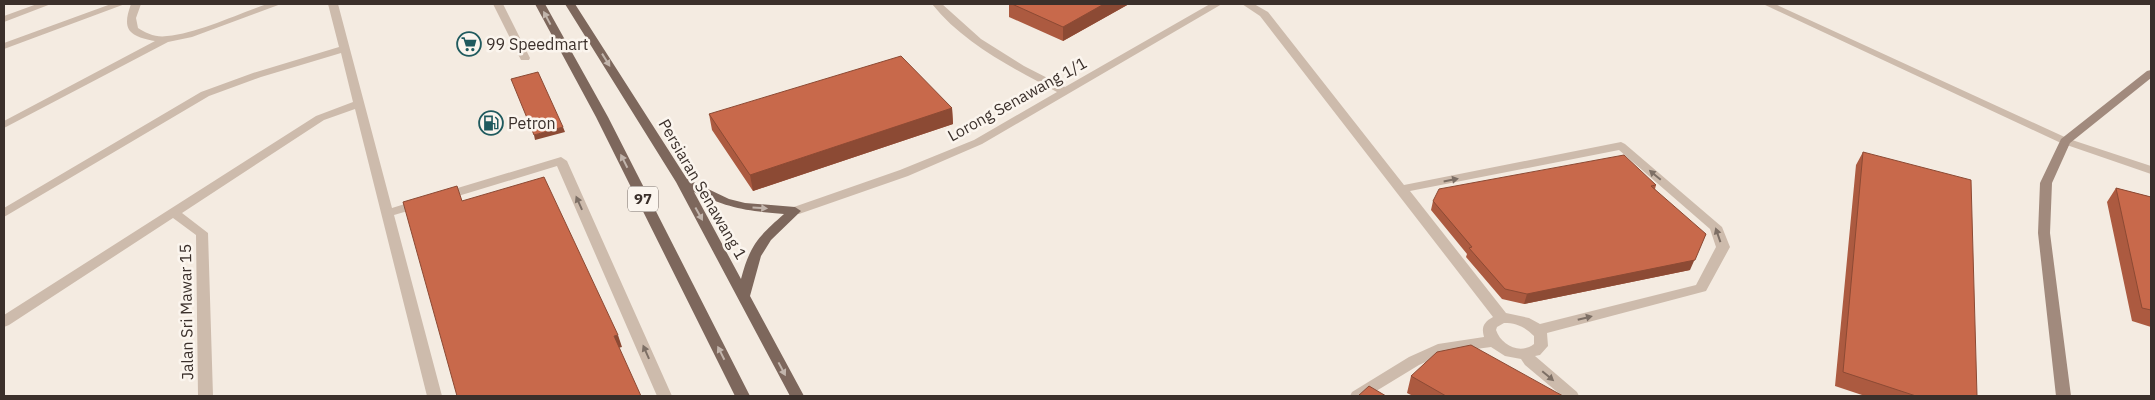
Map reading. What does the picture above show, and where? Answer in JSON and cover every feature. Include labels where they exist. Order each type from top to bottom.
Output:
[{"type":"main road","name":"97","points":[[540,4],[602,117],[743,396]]},
{"type":"main road","name":"Persiaran Senawang 1","points":[[570,4],[682,182],[797,396]]},
{"type":"main road","points":[[682,182],[705,194],[731,204],[795,211]]},
{"type":"main road","points":[[744,295],[754,256],[766,237],[795,211]]},
{"type":"street","points":[[4,19],[46,4]]},
{"type":"street","points":[[4,46],[120,4]]},
{"type":"street","points":[[136,4],[131,18],[133,29],[141,35],[165,40]]},
{"type":"street","points":[[4,124],[165,40],[188,35],[276,4]]},
{"type":"street","points":[[333,4],[435,396]]},
{"type":"street","points":[[498,4],[525,58]]},
{"type":"street","points":[[937,4],[977,41],[1020,68],[1066,92]]},
{"type":"street","name":"Lorong Senawang 1/1","points":[[795,211],[904,173],[969,146],[1217,4]]},
{"type":"street","points":[[1247,4],[1264,14],[1502,318]]},
{"type":"street","points":[[1768,4],[2065,141],[2151,170]]},
{"type":"street","points":[[4,213],[205,94],[240,79],[283,65],[345,49]]},
{"type":"street","points":[[2063,396],[2044,234],[2046,183],[2065,141],[2151,73]]},
{"type":"street","points":[[4,322],[320,118],[359,104]]},
{"type":"street","points":[[1403,190],[1621,146],[1716,227],[1723,247],[1701,288],[1537,330]]},
{"type":"street","points":[[388,213],[561,161],[665,396]]},
{"type":"street","name":"Jalan Sri Mawar 15","points":[[174,212],[202,233],[206,396]]},
{"type":"street","points":[[1502,318],[1517,319],[1537,330],[1542,341],[1541,346],[1537,350],[1525,354],[1507,351],[1494,341],[1489,330],[1491,324],[1502,318]]},
{"type":"street","points":[[1357,396],[1414,361],[1443,348],[1494,341]]},
{"type":"street","points":[[1525,354],[1530,361],[1572,396]]},
{"type":"building","points":[[1012,4],[1104,4],[1063,27]]},
{"type":"building","points":[[901,56],[952,108],[750,175],[709,114]]},
{"type":"building","points":[[538,72],[563,127],[534,135],[511,79]]},
{"type":"building","points":[[1863,152],[1971,180],[1977,396],[1916,396],[1843,372]]},
{"type":"building","points":[[1624,155],[1656,185],[1651,186],[1706,234],[1695,260],[1527,294],[1505,289],[1469,248],[1472,247],[1433,201],[1439,189]]},
{"type":"building","points":[[544,177],[618,335],[614,336],[641,396],[457,396],[403,202],[457,186],[462,201]]},
{"type":"building","points":[[2116,188],[2151,197],[2151,310],[2142,308]]},
{"type":"building","points":[[1471,345],[1563,396],[1446,396],[1411,376],[1437,352]]},
{"type":"building","points":[[1369,386],[1386,396],[1358,396]]},
{"type":"place","name":"99 Speedmart","points":[[469,44]]},
{"type":"place","name":"Petron","points":[[491,123]]}]
